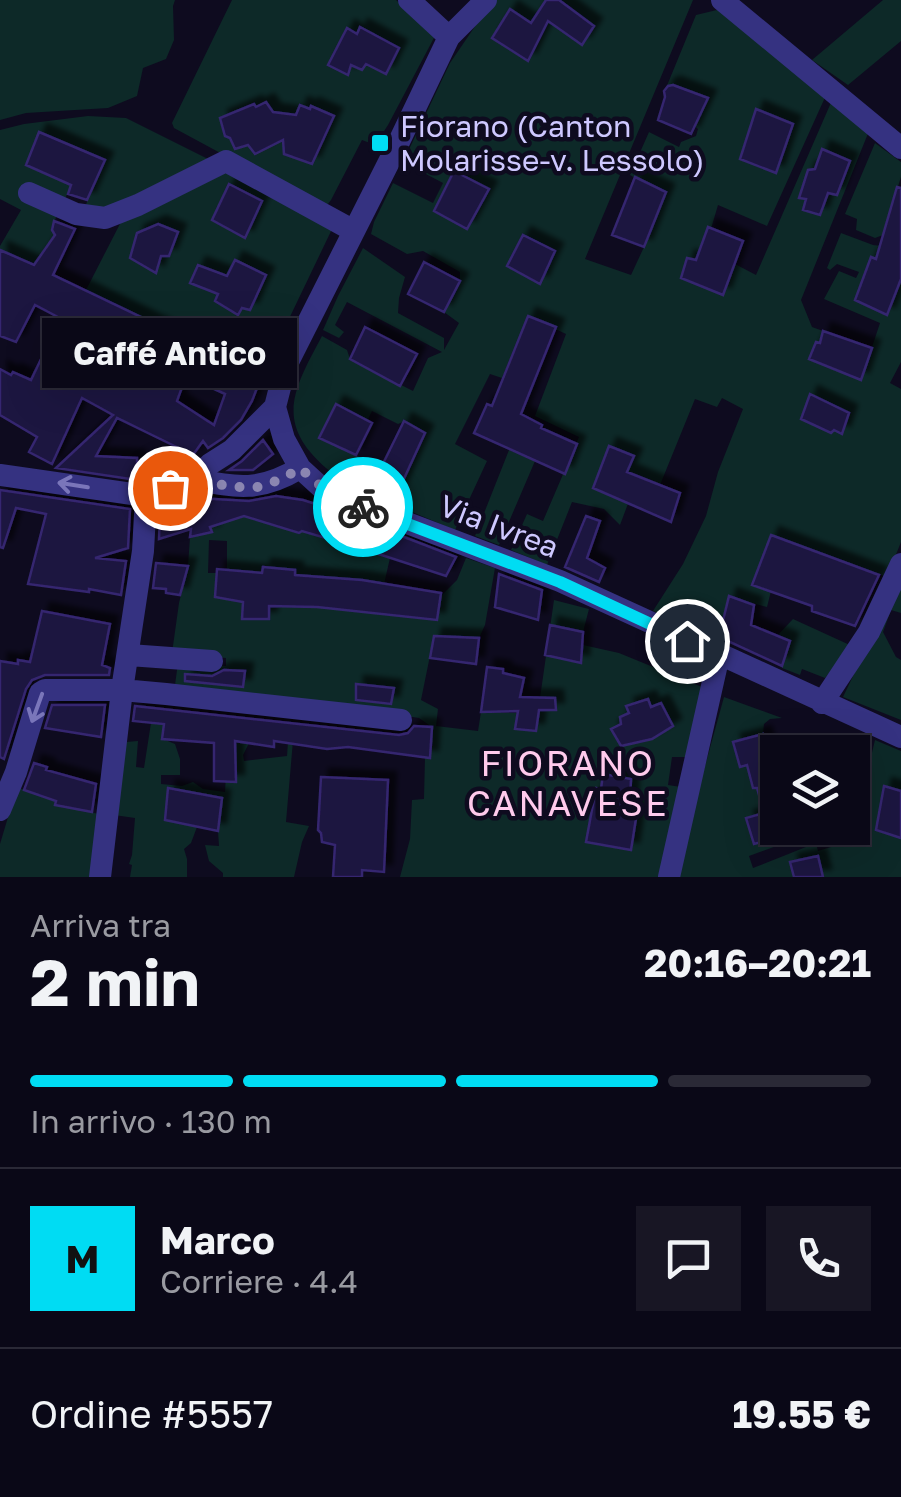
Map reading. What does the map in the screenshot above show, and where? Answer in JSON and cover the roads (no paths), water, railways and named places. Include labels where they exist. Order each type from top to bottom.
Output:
[{"type":"street","points":[[409,0],[449,36]]},
{"type":"street","points":[[194,479],[232,487],[258,487],[300,468],[284,439],[276,407],[285,368],[449,36],[486,0]]},
{"type":"street","points":[[722,0],[901,148]]},
{"type":"street","points":[[30,193],[76,214],[105,218],[226,161],[354,231]]},
{"type":"street","points":[[0,474],[146,496],[194,479],[232,450],[276,407]]},
{"type":"street","name":"Via Ivrea","points":[[300,468],[323,488],[364,507],[560,582],[901,737]]},
{"type":"street","points":[[100,877],[143,551],[146,496]]},
{"type":"street","points":[[822,703],[869,632],[901,564]]},
{"type":"street","points":[[128,654],[212,661]]},
{"type":"street","points":[[669,877],[719,656]]},
{"type":"street","points":[[0,810],[40,693],[50,688],[122,690],[401,720]]},
{"type":"place","name":"Fiorano (Canton Molarisse-v. Lessolo)","points":[[380,143]]},
{"type":"place","name":"Caffé Antico","points":[[170,488]]},
{"type":"district","name":"FIORANO CANAVESE","points":[[568,783]]}]
